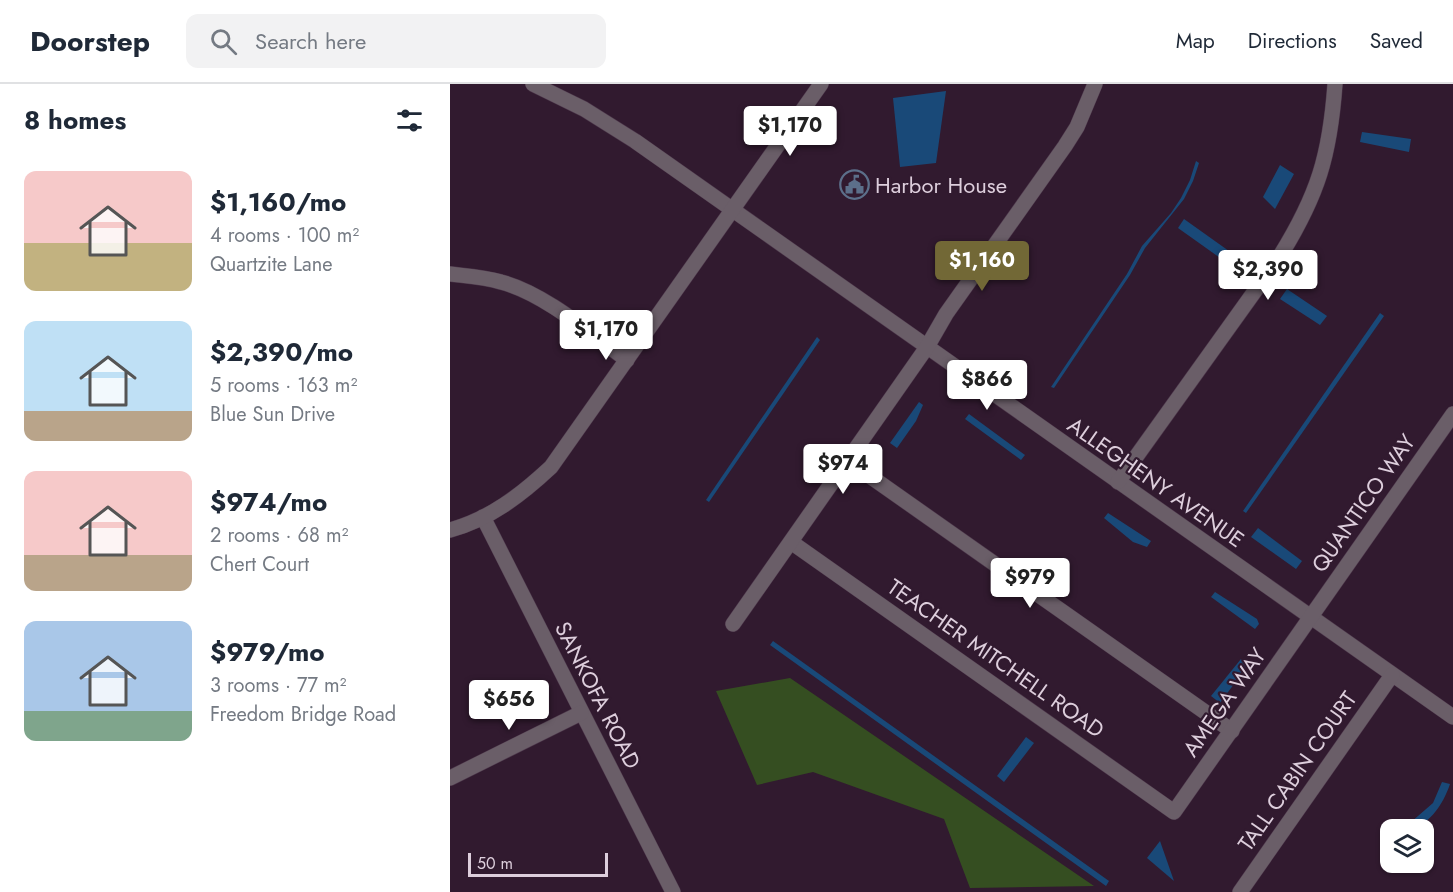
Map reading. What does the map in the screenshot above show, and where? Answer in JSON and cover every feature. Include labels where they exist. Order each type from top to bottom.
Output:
[{"type":"street","name":"ALLEGHENY AVENUE","points":[[533,84],[557,89],[628,136],[1453,717]]},
{"type":"street","points":[[450,530],[483,518],[507,504],[551,467],[821,84]]},
{"type":"street","points":[[733,624],[927,347],[946,314],[1077,127],[1095,84]]},
{"type":"street","points":[[1118,482],[1295,232],[1319,181],[1330,132],[1335,84]]},
{"type":"street","points":[[450,274],[502,282],[543,300],[627,360]]},
{"type":"street","name":"QUANTICO WAY","points":[[1310,618],[1453,414]]},
{"type":"street","points":[[848,460],[1232,731]]},
{"type":"street","name":"SANKOFA ROAD","points":[[483,518],[673,892]]},
{"type":"street","name":"TEACHER MITCHELL ROAD","points":[[791,542],[1174,812]]},
{"type":"street","name":"AMEGA WAY","points":[[1174,812],[1310,618]]},
{"type":"street","name":"TALL CABIN COURT","points":[[1240,892],[1392,675]]},
{"type":"street","points":[[450,778],[581,713]]},
{"type":"green space","points":[[790,678],[1094,886],[970,888],[944,819],[813,772],[757,785],[716,691]]},
{"type":"water","points":[[946,91],[936,163],[900,167],[893,98]]},
{"type":"water","points":[[1362,132],[1411,139],[1409,152],[1360,142]]},
{"type":"water","points":[[1196,161],[1199,163],[1184,199],[1145,248],[1130,275],[1054,388],[1051,387],[1127,274],[1142,246],[1181,198]]},
{"type":"water","points":[[1280,165],[1294,174],[1275,209],[1263,197]]},
{"type":"water","points":[[1184,219],[1243,261],[1237,270],[1178,228]]},
{"type":"water","points":[[1287,289],[1327,316],[1320,325],[1280,299]]},
{"type":"water","points":[[1380,313],[1384,316],[1246,513],[1243,511]]},
{"type":"water","points":[[817,337],[820,340],[709,502],[706,500]]},
{"type":"water","points":[[919,402],[923,405],[916,421],[897,448],[890,443]]},
{"type":"water","points":[[969,414],[1025,455],[1021,460],[965,419]]},
{"type":"water","points":[[1108,513],[1151,541],[1147,547],[1133,542],[1104,518]]},
{"type":"water","points":[[1258,528],[1302,561],[1296,569],[1251,537]]},
{"type":"water","points":[[1215,592],[1257,619],[1259,624],[1255,629],[1211,597]]},
{"type":"water","points":[[773,641],[1109,881],[1106,886],[770,645]]},
{"type":"water","points":[[1241,659],[1248,665],[1220,703],[1211,696]]},
{"type":"water","points":[[1026,737],[1034,743],[1004,782],[997,776]]},
{"type":"water","points":[[1442,782],[1450,784],[1443,800],[1429,819],[1415,819],[1433,803]]},
{"type":"water","points":[[1160,841],[1174,881],[1147,858]]},
{"type":"place","name":"Harbor House","points":[[854,185]]}]
